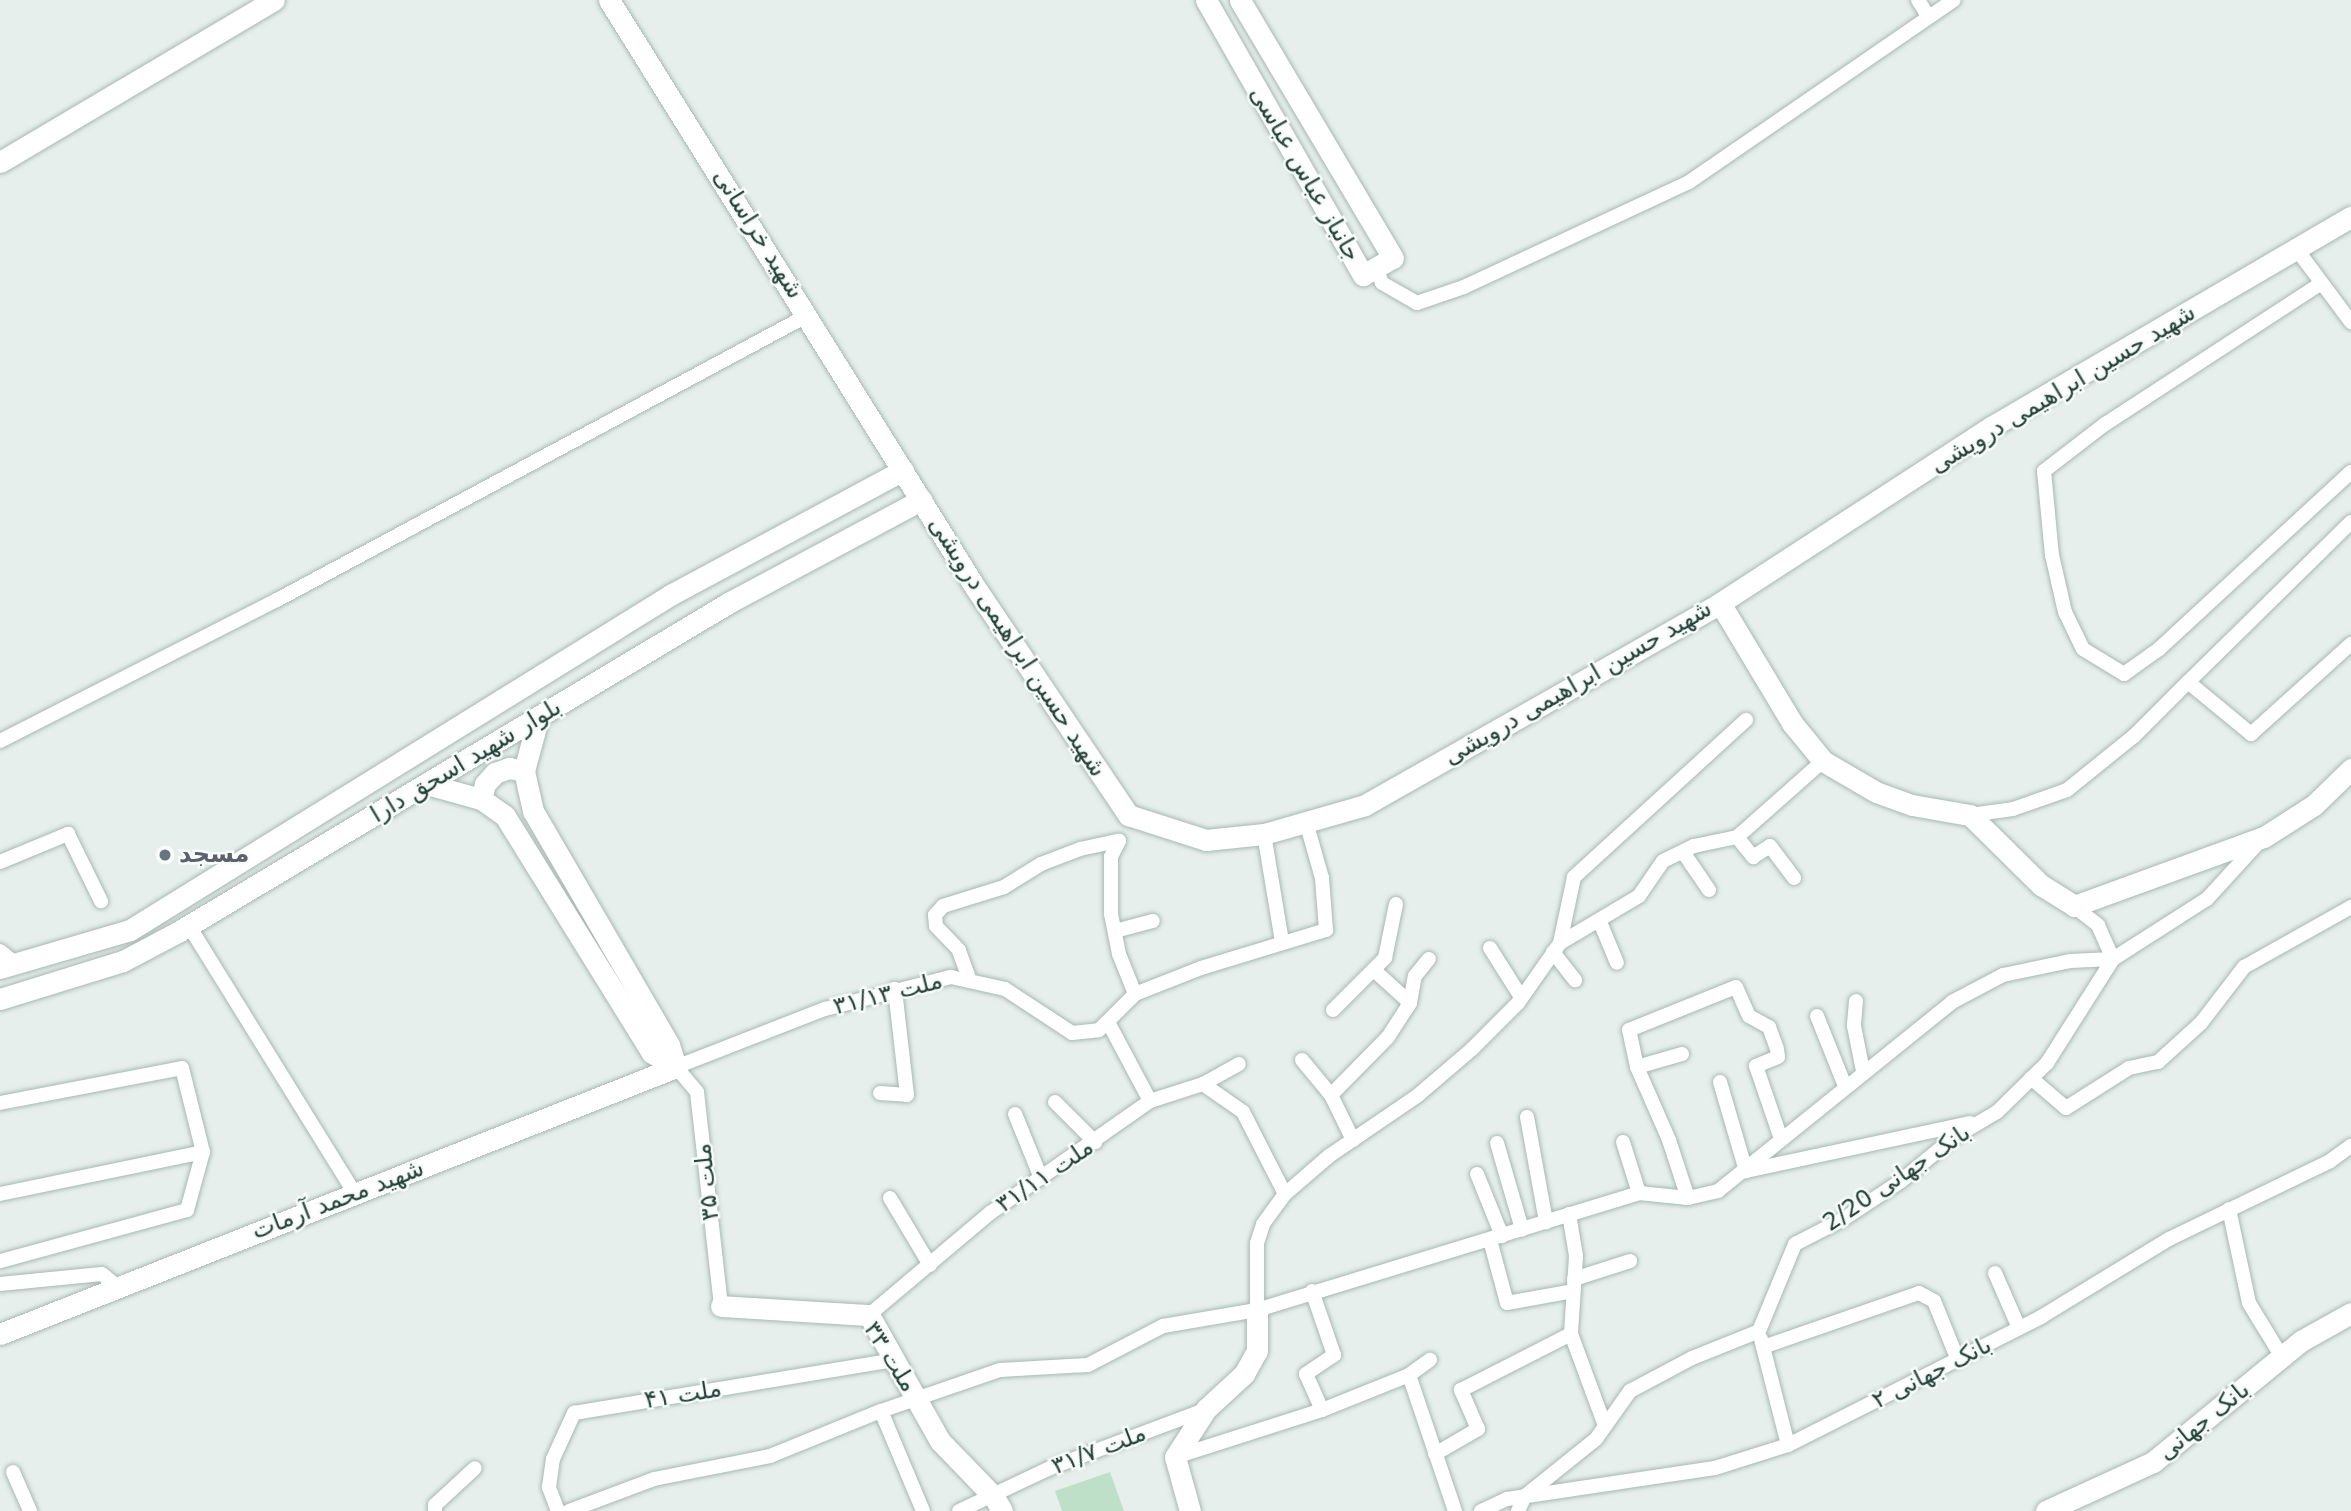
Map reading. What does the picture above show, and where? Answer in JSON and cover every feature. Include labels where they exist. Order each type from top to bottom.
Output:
[{"type":"street","points":[[0,162],[274,0]]},
{"type":"street","name":"شهید خراسانی","points":[[609,0],[904,470]]},
{"type":"street","name":"جانباز عباس عباسی","points":[[1206,0],[1363,275],[1393,258],[1240,0]]},
{"type":"street","points":[[1918,0],[1928,16]]},
{"type":"street","points":[[1376,268],[1382,283],[1417,303],[1464,287],[1689,182],[1954,0]]},
{"type":"street","points":[[1269,111],[1296,95]]},
{"type":"street","name":"شهید حسین ابراهیمی درویشی","points":[[904,470],[1128,815],[1206,840],[1264,834],[1365,805],[1720,603],[1991,427],[2298,251],[2351,217]]},
{"type":"street","points":[[2298,251],[2320,284],[2351,322]]},
{"type":"street","points":[[2320,284],[2105,424],[2044,471],[2052,555],[2065,612],[2083,649],[2124,674],[2159,649],[2351,472]]},
{"type":"street","points":[[0,741],[277,600],[808,315]]},
{"type":"street","name":"بلوار شهید اسحق دارا","points":[[5,961],[130,930],[672,594],[904,470]]},
{"type":"street","name":"بلوار شهید اسحق دارا","points":[[0,999],[123,961],[188,926],[430,785],[730,602],[921,500]]},
{"type":"street","points":[[1720,603],[1792,723],[1823,761],[1876,792],[1912,805],[1970,815],[2014,809],[2067,790],[2134,736],[2351,522]]},
{"type":"street","points":[[2188,682],[2251,734],[2351,643]]},
{"type":"street","points":[[538,719],[525,778],[533,811],[669,1045],[676,1067]]},
{"type":"street","points":[[1190,1511],[1175,1457],[1206,1409],[1244,1374],[1257,1351],[1257,1243],[1263,1224],[1285,1194],[1353,1140],[1417,1096],[1472,1049],[1521,997],[1556,948],[1574,877],[1746,720]]},
{"type":"street","points":[[1556,948],[1639,896],[1663,861],[1683,852],[1737,837],[1823,761]]},
{"type":"street","points":[[2074,906],[2264,837],[2314,805],[2351,769]]},
{"type":"street","points":[[485,800],[489,788],[499,778],[525,778]]},
{"type":"street","points":[[430,785],[485,800],[505,816],[652,1053],[676,1067]]},
{"type":"street","points":[[569,1511],[654,1479],[770,1456],[881,1411],[1000,1370],[1088,1366],[1163,1326],[1257,1310],[1639,1193],[1688,1198],[1718,1191],[1746,1171],[1844,1086],[1952,1002],[2003,975],[2070,961],[2112,959],[2098,925],[2041,885],[1970,815]]},
{"type":"street","name":"ملت ۳۱/۱۳","points":[[676,1067],[825,1009],[895,989],[951,977],[1005,989],[1072,1033],[1099,1030],[1135,994],[1282,941],[1326,930],[1322,878],[1306,822]]},
{"type":"street","points":[[0,862],[68,834],[100,901]]},
{"type":"street","points":[[1264,834],[1282,941]]},
{"type":"street","points":[[1737,837],[1753,858],[1770,846],[1794,878]]},
{"type":"street","name":"بانک جهانی 2/20","points":[[1759,1331],[1795,1244],[1891,1188],[1982,1121],[2031,1079],[2047,1063],[2112,959],[2207,899],[2264,837]]},
{"type":"street","points":[[970,981],[959,950],[936,926],[935,915],[943,906],[1004,887],[1041,864],[1080,849],[1119,841],[1111,857],[1115,931],[1135,994]]},
{"type":"street","points":[[1683,852],[1709,890]]},
{"type":"street","points":[[1333,1010],[1375,971],[1385,958],[1396,904]]},
{"type":"street","points":[[2031,1079],[2066,1108],[2129,1068],[2158,1062],[2202,1023],[2245,967],[2351,907]]},
{"type":"street","points":[[1115,931],[1153,921]]},
{"type":"street","points":[[1600,922],[1617,963]]},
{"type":"street","points":[[188,926],[355,1194]]},
{"type":"street","points":[[1490,948],[1521,997]]},
{"type":"street","points":[[1556,948],[1575,980]]},
{"type":"street","points":[[1331,1095],[1388,1037],[1410,1003],[1415,976],[1429,959]]},
{"type":"street","points":[[1375,971],[1410,1003]]},
{"type":"street","points":[[1688,1198],[1669,1140],[1637,1067],[1629,1030],[1736,987],[1749,1016],[1769,1027],[1777,1049],[1778,1057],[1756,1066],[1782,1139]]},
{"type":"street","points":[[880,1093],[906,1095],[895,989]]},
{"type":"street","points":[[1856,1001],[1854,1026],[1863,1071]]},
{"type":"street","points":[[1818,1016],[1844,1086]]},
{"type":"street","points":[[1108,1022],[1150,1101]]},
{"type":"street","points":[[1637,1067],[1682,1054]]},
{"type":"street","points":[[1303,1059],[1331,1095],[1353,1140]]},
{"type":"street","name":"ملت ۳۱/۱۱","points":[[869,1315],[1041,1178],[1150,1101],[1203,1084],[1238,1064]]},
{"type":"street","name":"شهید محمد آرمات","points":[[0,1334],[676,1067]]},
{"type":"street","name":"ملت ۳۵","points":[[676,1067],[697,1092],[721,1306]]},
{"type":"street","points":[[0,1103],[182,1068],[203,1152],[187,1210],[0,1261]]},
{"type":"street","points":[[1720,1082],[1746,1171]]},
{"type":"street","points":[[1203,1084],[1243,1112],[1285,1194]]},
{"type":"street","points":[[1055,1102],[1095,1142]]},
{"type":"street","points":[[1014,1115],[1041,1178]]},
{"type":"street","points":[[1527,1117],[1546,1222]]},
{"type":"street","points":[[1746,1171],[1982,1121]]},
{"type":"street","points":[[1623,1142],[1639,1193]]},
{"type":"street","points":[[1497,1143],[1522,1230]]},
{"type":"street","name":"بانک جهانی ۲","points":[[1480,1511],[1525,1496],[1715,1468],[1788,1445],[2019,1328],[2169,1239],[2330,1161],[2351,1146]]},
{"type":"street","points":[[0,1194],[203,1152]]},
{"type":"street","points":[[1477,1174],[1496,1238],[1507,1303],[1574,1285],[1630,1261]]},
{"type":"street","points":[[890,1198],[930,1265]]},
{"type":"street","points":[[2230,1209],[2249,1303],[2282,1357]]},
{"type":"street","points":[[1569,1214],[1576,1255],[1571,1334],[1605,1426]]},
{"type":"street","points":[[1995,1273],[2019,1328]]},
{"type":"street","points":[[0,1284],[102,1275],[118,1287]]},
{"type":"street","points":[[1312,1291],[1334,1355],[1307,1374],[1322,1410]]},
{"type":"street","points":[[1763,1347],[1919,1293],[1934,1301],[1958,1360]]},
{"type":"street","name":"ملت ۳۳","points":[[721,1306],[869,1315],[940,1441],[998,1504]]},
{"type":"street","name":"بانک جهانی","points":[[2046,1511],[2153,1462],[2282,1357],[2351,1313]]},
{"type":"street","points":[[1518,1511],[1525,1496],[1596,1439],[1630,1391],[1692,1358],[1759,1331],[1788,1445]]},
{"type":"street","points":[[1435,1454],[1478,1429],[1461,1390],[1571,1334]]},
{"type":"street","name":"ملت ۴۱","points":[[558,1511],[549,1487],[553,1459],[574,1413],[894,1360]]},
{"type":"street","points":[[1175,1457],[1322,1410],[1409,1375],[1430,1360]]},
{"type":"street","points":[[1409,1375],[1455,1511]]},
{"type":"street","name":"ملت ۳۱/۷","points":[[959,1511],[998,1504],[1050,1468],[1206,1409]]},
{"type":"street","points":[[881,1411],[923,1511]]},
{"type":"street","points":[[435,1511],[435,1505],[475,1468]]},
{"type":"street","points":[[13,1472],[30,1511]]},
{"type":"green space","points":[[1110,1472],[1124,1511],[1062,1511],[1055,1491]]},
{"type":"place","name":"مسجد","points":[[165,855]]}]
